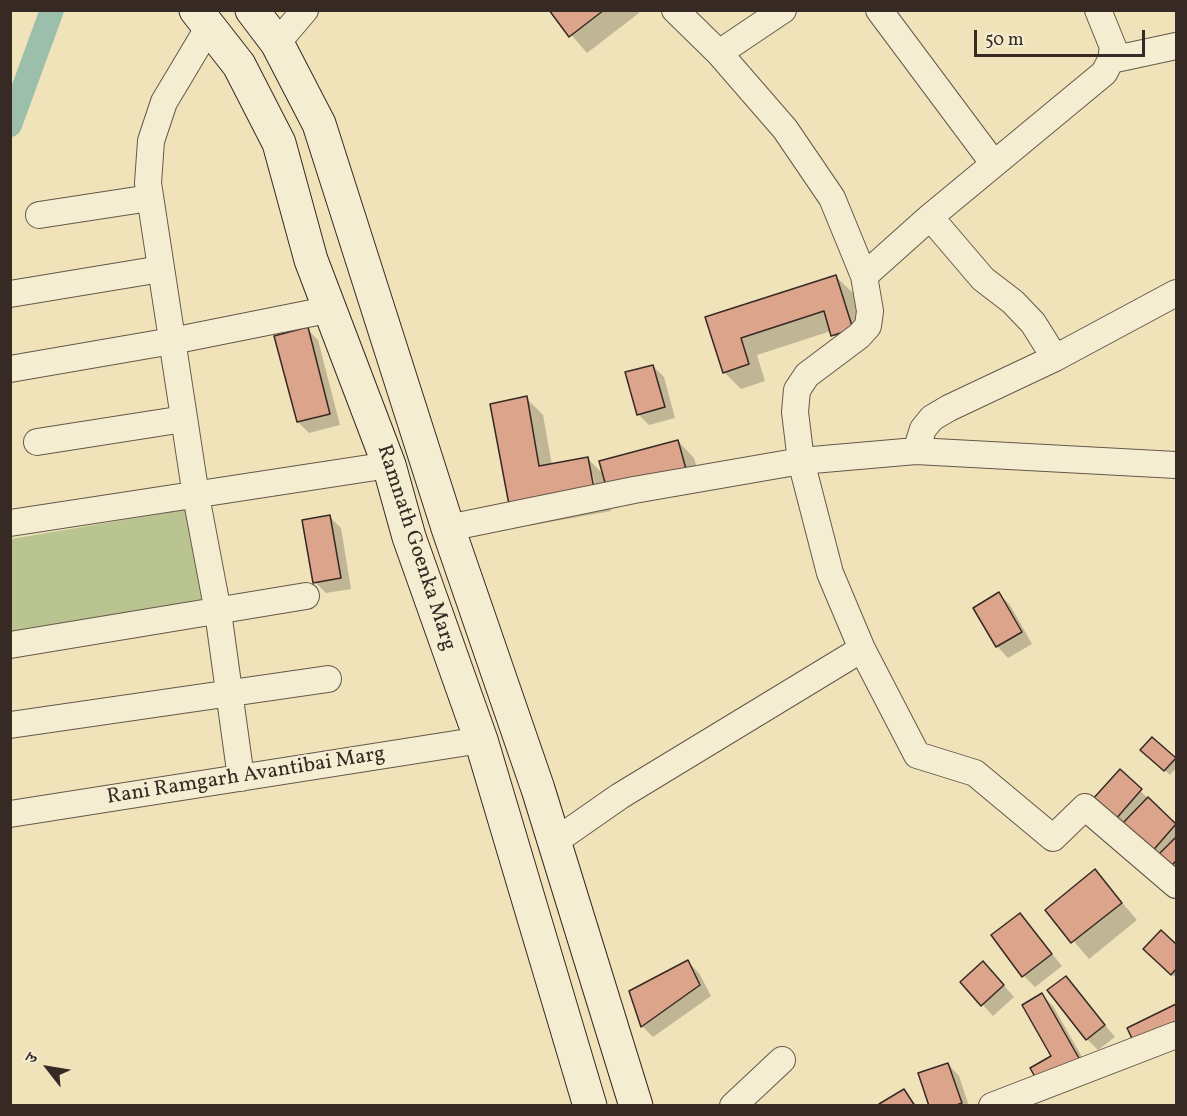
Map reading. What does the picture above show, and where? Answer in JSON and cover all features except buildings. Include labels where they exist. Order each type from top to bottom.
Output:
[{"type":"street","name":"Ramnath Goenka Marg","points":[[252,10],[276,43],[319,124],[448,528],[554,842],[636,1106]]},
{"type":"street","points":[[276,43],[305,10]]},
{"type":"street","points":[[675,10],[719,53],[785,129],[832,198],[864,276],[870,310],[868,326],[859,336],[807,375],[797,390],[795,412],[801,462],[830,573],[862,649],[917,755],[975,773],[1053,838],[1085,807],[1176,885]]},
{"type":"street","points":[[719,53],[783,10]]},
{"type":"street","points":[[879,10],[993,164]]},
{"type":"street","points":[[864,276],[930,217],[1104,73],[1111,60],[1113,47],[1098,10]]},
{"type":"street","name":"Ramnath Goenka Marg","points":[[203,18],[239,65],[279,143],[311,260],[332,309],[389,465],[409,537],[481,740],[590,1106]]},
{"type":"street","points":[[203,18],[164,102],[151,141],[148,183],[196,496],[218,612],[242,778]]},
{"type":"street","points":[[1111,60],[1176,46]]},
{"type":"street","points":[[39,215],[150,198]]},
{"type":"street","points":[[930,217],[983,279],[1013,302],[1033,323],[1055,358]]},
{"type":"street","points":[[311,260],[357,244]]},
{"type":"street","points":[[10,294],[161,269]]},
{"type":"street","points":[[916,451],[923,429],[932,418],[1055,358],[1176,293]]},
{"type":"street","points":[[10,369],[172,341],[332,309]]},
{"type":"street","points":[[38,442],[184,419]]},
{"type":"street","points":[[448,528],[634,490],[801,462],[916,451],[1176,465]]},
{"type":"street","points":[[10,522],[196,496],[389,465]]},
{"type":"street","points":[[10,645],[306,596]]},
{"type":"street","points":[[554,842],[620,796],[862,649]]},
{"type":"street","points":[[10,725],[328,679]]},
{"type":"street","name":"Rani Ramgarh Avantibai Marg","points":[[10,814],[481,740]]},
{"type":"street","points":[[992,1106],[1176,1035]]},
{"type":"street","points":[[733,1106],[782,1060]]},
{"type":"green space","points":[[188,509],[204,604],[11,637],[11,539]]},
{"type":"waterway","points":[[10,125],[52,10]]}]
